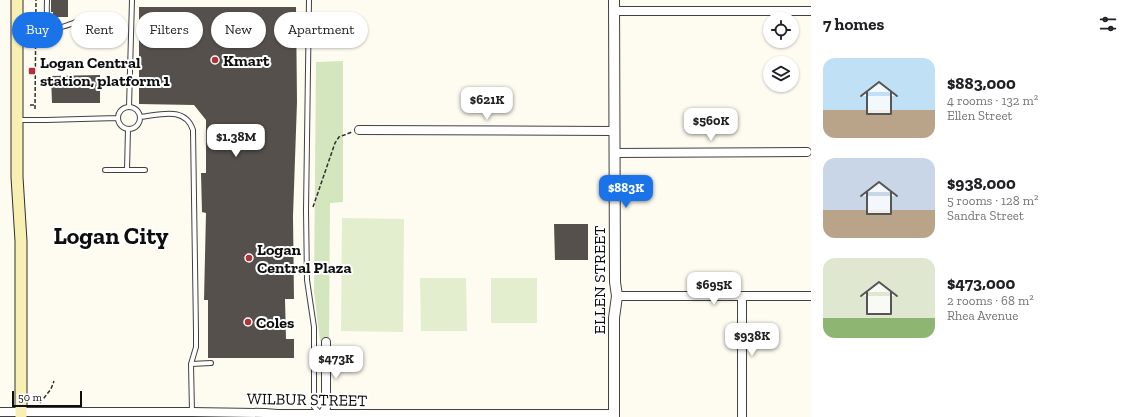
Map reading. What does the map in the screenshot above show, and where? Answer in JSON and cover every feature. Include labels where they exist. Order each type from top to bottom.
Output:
[{"type":"main road","points":[[17,0],[17,177],[21,241],[21,414]]},
{"type":"street","name":"ELLEN STREET","points":[[614,0],[615,282],[617,296],[614,318],[614,415]]},
{"type":"street","points":[[614,12],[811,11]]},
{"type":"street","points":[[359,130],[614,131]]},
{"type":"street","points":[[614,153],[807,152]]},
{"type":"street","points":[[617,296],[811,296]]},
{"type":"street","points":[[742,296],[742,417]]},
{"type":"street","points":[[322,416],[326,408],[326,342]]},
{"type":"street","name":"WILBUR STREET","points":[[0,412],[21,414],[139,414],[192,412],[322,416],[614,415]]},
{"type":"lane","points":[[47,0],[48,20],[52,26],[57,28],[71,24]]},
{"type":"lane","points":[[129,107],[132,0]]},
{"type":"lane","points":[[309,0],[306,210],[307,280],[314,327],[314,408],[322,416]]},
{"type":"lane","points":[[129,107],[137,111],[140,121],[135,127],[125,129],[120,125],[118,118],[120,111],[129,107]]},
{"type":"lane","points":[[140,117],[180,114],[190,122],[193,130],[196,347],[191,364],[192,412]]},
{"type":"lane","points":[[17,120],[118,118]]},
{"type":"lane","points":[[127,170],[128,129]]},
{"type":"lane","points":[[105,170],[145,170]]},
{"type":"lane","points":[[191,364],[211,363]]},
{"type":"path","points":[[35,109],[36,0]]},
{"type":"path","points":[[30,105],[35,105]]},
{"type":"path","points":[[306,210],[313,206],[316,202],[335,143],[339,137],[359,130]]},
{"type":"path","points":[[40,404],[51,389],[54,382]]},
{"type":"green space","points":[[343,61],[343,202],[330,203],[329,341],[320,341],[314,291],[316,62]]},
{"type":"green space","points":[[342,218],[404,219],[403,332],[341,331]]},
{"type":"green space","points":[[420,278],[466,278],[467,331],[421,331]]},
{"type":"green space","points":[[491,278],[537,278],[537,323],[491,323]]},
{"type":"building","points":[[51,0],[68,0],[68,17],[63,17],[63,12],[51,12]]},
{"type":"building","name":"Logan Central Plaza","points":[[139,7],[296,7],[296,12],[274,12],[274,48],[296,48],[297,102],[293,216],[294,299],[285,299],[286,339],[294,339],[294,358],[208,358],[208,300],[204,300],[206,213],[202,212],[201,173],[206,173],[206,120],[194,105],[139,104],[139,48],[203,48],[203,12],[139,12]]},
{"type":"building","points":[[100,75],[100,103],[52,103],[51,76]]},
{"type":"building","points":[[554,224],[588,224],[588,260],[555,260]]},
{"type":"place","name":"Kmart","points":[[215,60]]},
{"type":"place","name":"Logan Central station, platform 1","points":[[32,71]]},
{"type":"place","name":"Logan Central Plaza","points":[[249,258]]},
{"type":"place","name":"Coles","points":[[248,322]]},
{"type":"district","name":"Logan City","points":[[111,236]]}]
